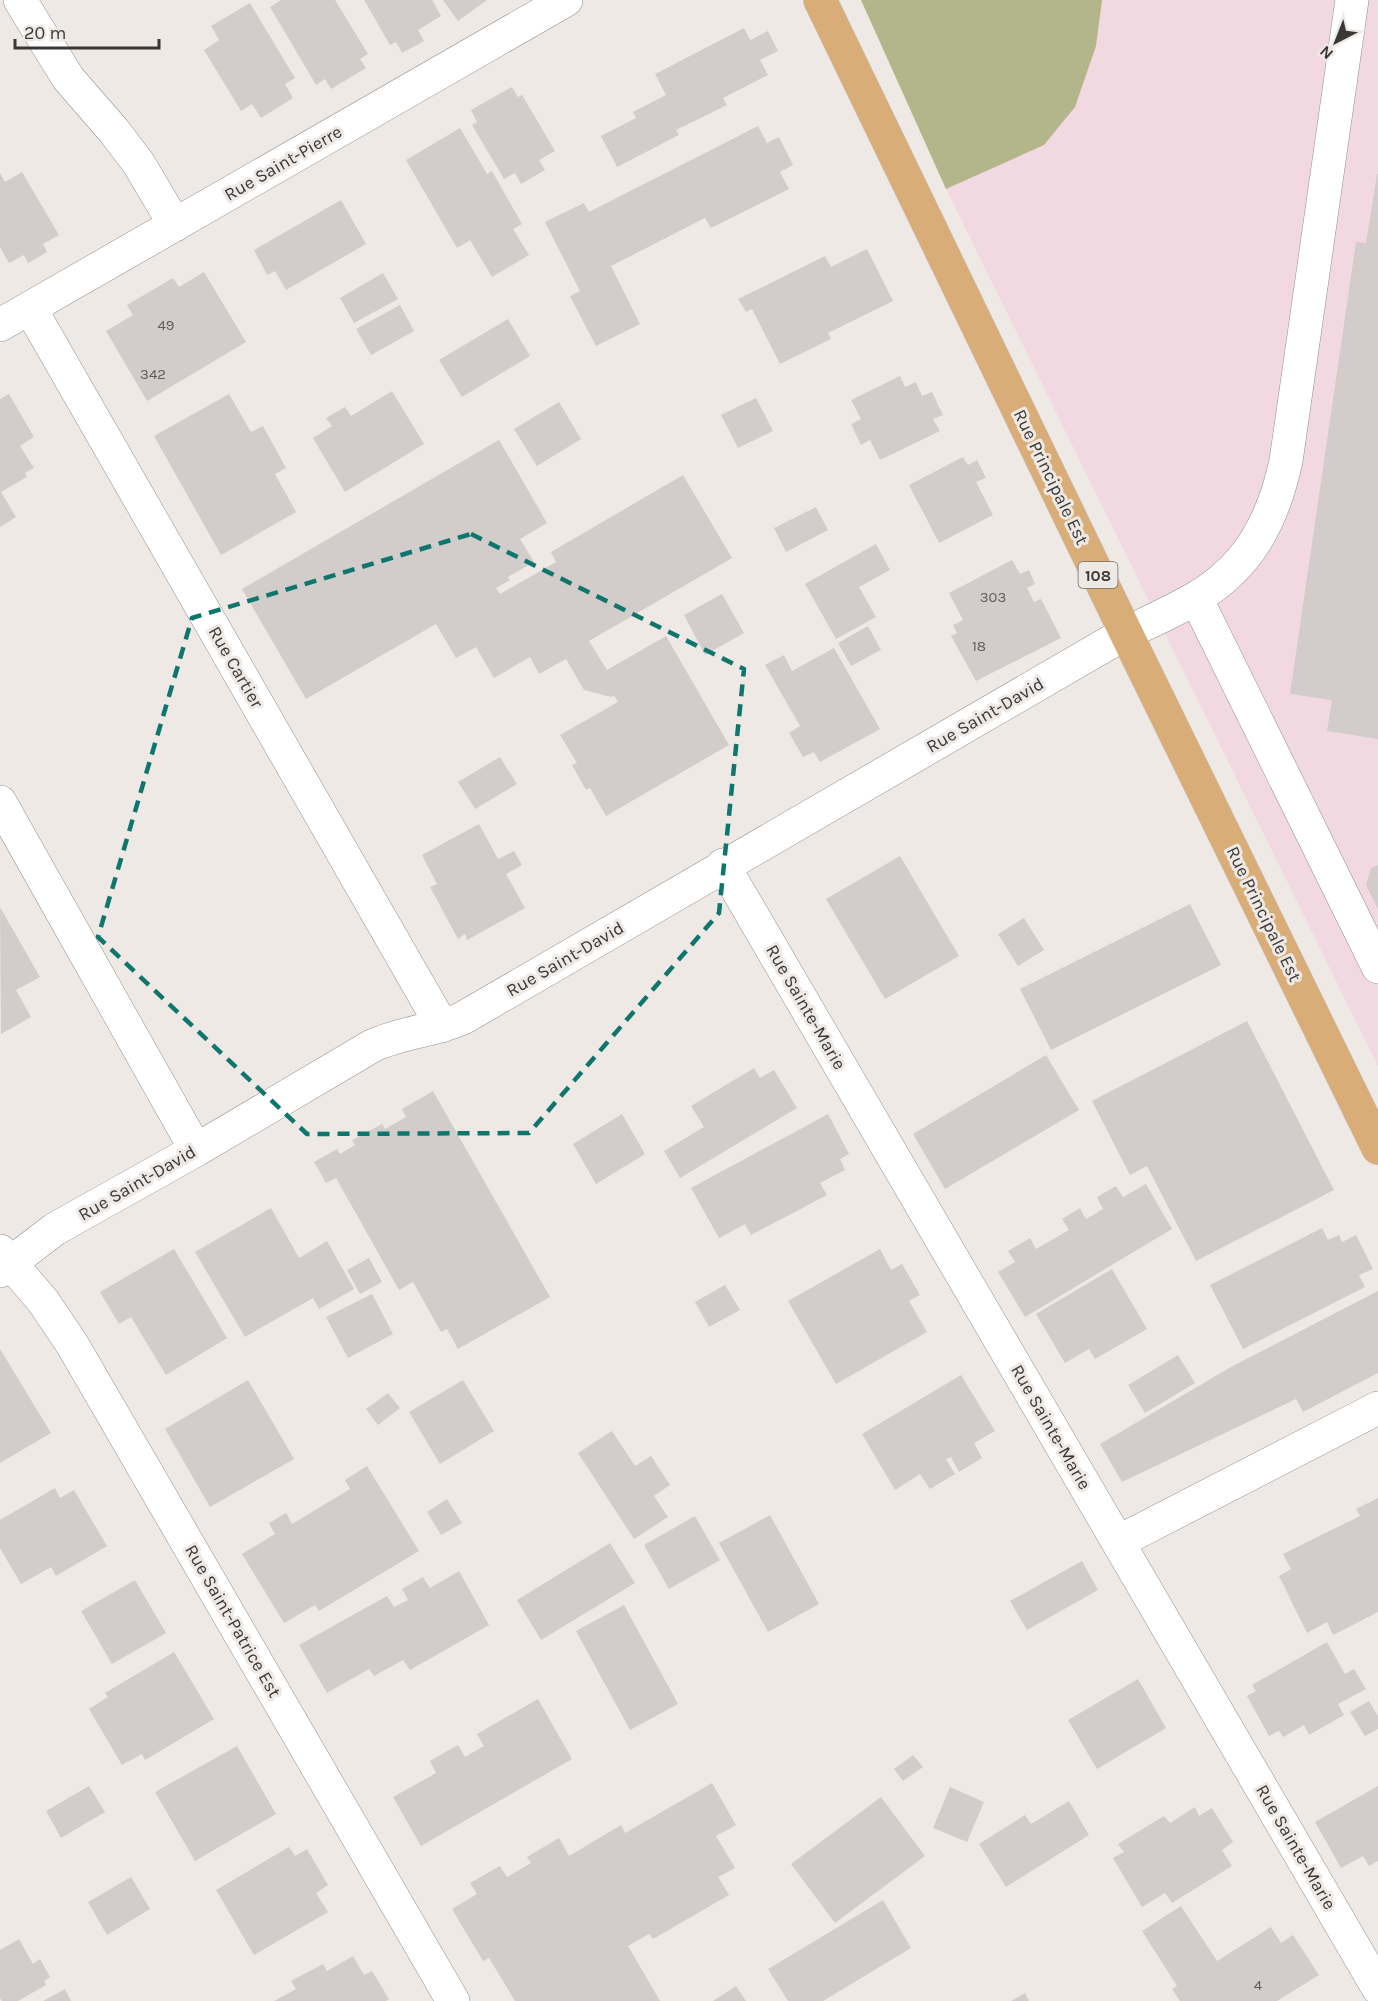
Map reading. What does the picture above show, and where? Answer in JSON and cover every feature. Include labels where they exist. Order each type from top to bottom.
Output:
[{"type":"main road","name":"Rue Principale Est","points":[[820,0],[1378,1148]]},
{"type":"street","points":[[20,0],[64,72],[126,146],[175,225]]},
{"type":"street","name":"Rue Saint-Pierre","points":[[0,325],[566,0]]},
{"type":"street","name":"Rue Saint-David","points":[[4,1261],[55,1229],[196,1150],[372,1046],[395,1036],[442,1026],[473,1012],[1126,633],[1196,598],[1224,578],[1248,554],[1266,525],[1279,494],[1286,461],[1352,0]]},
{"type":"street","name":"Rue Cartier","points":[[30,308],[442,1026]]},
{"type":"street","points":[[1196,598],[1378,967]]},
{"type":"street","points":[[0,802],[196,1150]]},
{"type":"street","name":"Rue Sainte-Marie","points":[[723,866],[1378,1990]]},
{"type":"street","name":"Rue Saint-Patrice Est","points":[[4,1261],[43,1301],[72,1344],[453,2001]]},
{"type":"street","points":[[1118,1542],[1378,1408]]},
{"type":"street","points":[[1363,2001],[1378,1990]]},
{"type":"highlighted area","points":[[471,534],[744,669],[719,913],[529,1133],[307,1134],[98,937],[192,618]]},
{"type":"shaded area","points":[[861,0],[1378,0],[1378,1066],[946,189]]},
{"type":"green space","points":[[861,0],[1102,0],[1096,46],[1075,107],[1044,145],[946,189]]},
{"type":"building","points":[[281,0],[335,0],[368,54],[360,59],[366,68],[331,89],[325,79],[316,85],[270,7]]},
{"type":"building","points":[[364,0],[432,0],[441,16],[418,30],[424,41],[402,53],[396,42],[390,45]]},
{"type":"building","points":[[443,0],[487,0],[458,21]]},
{"type":"building","points":[[250,3],[295,78],[285,84],[293,98],[261,118],[252,104],[241,111],[204,50],[219,40],[211,26]]},
{"type":"building","points":[[744,28],[750,40],[768,31],[778,51],[760,60],[768,75],[723,98],[727,105],[676,130],[679,135],[617,167],[601,136],[636,118],[633,112],[666,95],[655,74]]},
{"type":"building","points":[[512,87],[518,97],[522,95],[555,151],[539,160],[545,170],[521,184],[515,173],[504,179],[472,125],[477,122],[471,110]]},
{"type":"building","points":[[758,126],[767,143],[779,137],[793,165],[780,172],[789,189],[711,228],[705,218],[611,266],[640,324],[596,346],[570,296],[580,291],[545,222],[584,203],[589,212]]},
{"type":"building","points":[[460,128],[487,174],[492,171],[522,224],[513,229],[529,255],[492,277],[470,240],[457,248],[406,160]]},
{"type":"building","points":[[22,172],[59,235],[43,244],[47,252],[28,263],[24,255],[9,263],[0,247],[0,173],[5,182]]},
{"type":"building","points":[[1377,174],[1378,739],[1327,731],[1332,700],[1290,694],[1356,242],[1366,243]]},
{"type":"building","points":[[341,200],[366,244],[286,290],[275,271],[267,275],[254,250]]},
{"type":"building","points":[[867,249],[893,301],[828,333],[831,339],[780,364],[752,309],[746,312],[738,299],[825,256],[831,267]]},
{"type":"building","points":[[204,272],[246,342],[147,401],[106,331],[133,315],[127,305],[173,278],[179,287]]},
{"type":"building","points":[[383,273],[398,299],[354,323],[340,298]]},
{"type":"building","points":[[400,305],[414,331],[371,355],[356,329]]},
{"type":"building","points":[[508,319],[530,356],[462,397],[439,360]]},
{"type":"building","points":[[900,376],[905,387],[916,382],[922,396],[932,392],[943,415],[933,419],[940,431],[880,460],[870,440],[861,445],[851,424],[861,419],[851,400]]},
{"type":"building","points":[[392,391],[424,444],[345,492],[313,438],[332,426],[326,418],[345,407],[351,416]]},
{"type":"building","points":[[9,394],[34,437],[20,446],[34,468],[25,473],[27,477],[1,492],[16,517],[0,527],[0,399]]},
{"type":"building","points":[[229,394],[251,432],[263,426],[286,468],[275,474],[296,512],[221,555],[154,436]]},
{"type":"building","points":[[756,398],[773,431],[738,448],[721,415]]},
{"type":"building","points":[[559,402],[581,439],[537,466],[514,429]]},
{"type":"building","points":[[499,440],[547,523],[520,539],[534,562],[508,577],[510,580],[496,588],[500,594],[556,562],[551,552],[683,475],[732,558],[589,641],[607,670],[666,636],[729,745],[606,816],[590,788],[586,790],[572,765],[577,763],[560,735],[618,702],[614,696],[584,690],[566,659],[539,674],[530,657],[494,678],[476,647],[456,658],[436,624],[306,699],[242,589]]},
{"type":"building","points":[[963,457],[968,465],[977,460],[986,478],[976,482],[993,515],[939,543],[909,485]]},
{"type":"building","points":[[816,507],[828,530],[786,552],[774,528]]},
{"type":"building","points":[[876,544],[890,570],[859,587],[876,617],[836,639],[805,584]]},
{"type":"building","points":[[1012,560],[1020,574],[1029,570],[1035,584],[1027,588],[1034,602],[1041,599],[1061,638],[976,681],[951,636],[957,633],[953,625],[963,620],[949,593]]},
{"type":"building","points":[[722,594],[744,633],[705,655],[684,615]]},
{"type":"building","points":[[868,626],[881,650],[851,666],[838,643]]},
{"type":"building","points":[[834,648],[880,729],[820,762],[814,752],[803,757],[789,733],[800,726],[765,665],[784,655],[792,671]]},
{"type":"building","points":[[500,757],[517,784],[475,809],[458,782]]},
{"type":"building","points":[[479,824],[498,859],[514,851],[522,865],[506,874],[525,908],[467,940],[465,934],[458,939],[430,887],[437,884],[422,855]]},
{"type":"building","points":[[900,856],[959,956],[885,999],[826,899]]},
{"type":"building","points":[[1378,865],[1378,909],[1366,885],[1371,868]]},
{"type":"building","points":[[1190,904],[1221,965],[1051,1050],[1020,989]]},
{"type":"building","points":[[0,907],[40,977],[16,990],[31,1017],[1,1034]]},
{"type":"building","points":[[1024,918],[1044,950],[1018,966],[998,934]]},
{"type":"building","points":[[1247,1021],[1334,1190],[1196,1261],[1147,1166],[1130,1175],[1092,1101]]},
{"type":"building","points":[[1046,1055],[1079,1110],[945,1189],[913,1134]]},
{"type":"building","points":[[754,1068],[760,1078],[774,1070],[797,1108],[680,1178],[664,1151],[704,1127],[691,1106]]},
{"type":"building","points":[[433,1091],[550,1297],[458,1349],[447,1329],[441,1332],[413,1282],[399,1290],[336,1178],[326,1183],[314,1162],[337,1149],[340,1154],[355,1145],[352,1140],[382,1124],[385,1129],[406,1117],[402,1109]]},
{"type":"building","points":[[622,1114],[645,1154],[596,1184],[573,1144]]},
{"type":"building","points":[[828,1114],[849,1154],[840,1159],[845,1170],[820,1183],[827,1195],[751,1235],[745,1224],[719,1238],[691,1188]]},
{"type":"building","points":[[1146,1184],[1172,1229],[1025,1317],[998,1272],[1015,1262],[1008,1251],[1030,1238],[1036,1249],[1069,1230],[1062,1219],[1080,1208],[1086,1219],[1103,1209],[1097,1197],[1116,1186],[1123,1197]]},
{"type":"building","points":[[271,1208],[299,1258],[327,1241],[354,1289],[319,1309],[313,1298],[245,1337],[195,1252]]},
{"type":"building","points":[[1322,1228],[1328,1240],[1339,1235],[1342,1242],[1356,1235],[1373,1269],[1359,1275],[1365,1287],[1243,1349],[1210,1285]]},
{"type":"building","points":[[174,1249],[227,1338],[166,1375],[131,1317],[119,1324],[100,1292]]},
{"type":"building","points":[[880,1249],[891,1270],[902,1264],[920,1295],[909,1301],[927,1332],[836,1384],[788,1301]]},
{"type":"building","points":[[369,1258],[382,1282],[360,1294],[347,1270]]},
{"type":"building","points":[[1112,1269],[1147,1329],[1095,1359],[1089,1349],[1065,1363],[1036,1314]]},
{"type":"building","points":[[725,1285],[740,1310],[709,1327],[695,1302]]},
{"type":"building","points":[[1378,1291],[1378,1373],[1303,1412],[1296,1399],[1122,1482],[1100,1444],[1231,1367]]},
{"type":"building","points":[[372,1294],[393,1334],[348,1358],[326,1317]]},
{"type":"building","points":[[0,1349],[51,1433],[0,1463]]},
{"type":"building","points":[[1178,1355],[1195,1383],[1145,1413],[1128,1385]]},
{"type":"building","points":[[961,1375],[995,1431],[974,1443],[982,1458],[959,1472],[951,1457],[946,1459],[955,1474],[930,1489],[920,1474],[895,1490],[862,1434]]},
{"type":"building","points":[[248,1380],[294,1459],[210,1507],[165,1429]]},
{"type":"building","points":[[463,1380],[494,1431],[440,1464],[409,1412]]},
{"type":"building","points":[[388,1393],[400,1408],[378,1425],[366,1409]]},
{"type":"building","points":[[612,1431],[635,1466],[651,1456],[670,1485],[654,1496],[668,1517],[634,1539],[578,1453]]},
{"type":"building","points":[[367,1466],[419,1551],[319,1611],[315,1605],[284,1623],[242,1554],[275,1534],[269,1523],[286,1513],[292,1524],[350,1489],[345,1480]]},
{"type":"building","points":[[55,1488],[60,1498],[74,1490],[107,1546],[56,1576],[51,1567],[21,1584],[0,1548],[0,1520]]},
{"type":"building","points":[[1378,1498],[1378,1612],[1333,1635],[1327,1622],[1307,1633],[1279,1576],[1291,1569],[1283,1554],[1360,1516],[1356,1509]]},
{"type":"building","points":[[447,1499],[462,1523],[441,1535],[427,1512]]},
{"type":"building","points":[[770,1515],[819,1604],[768,1632],[719,1543]]},
{"type":"building","points":[[695,1516],[720,1560],[669,1589],[644,1545]]},
{"type":"building","points":[[610,1543],[635,1583],[541,1640],[517,1600]]},
{"type":"building","points":[[1082,1561],[1098,1590],[1027,1630],[1010,1601]]},
{"type":"building","points":[[459,1571],[489,1625],[410,1670],[403,1660],[374,1676],[369,1669],[327,1693],[299,1645],[387,1596],[394,1607],[408,1600],[402,1589],[423,1577],[430,1588]]},
{"type":"building","points":[[135,1580],[166,1633],[112,1664],[81,1611]]},
{"type":"building","points":[[624,1605],[678,1704],[630,1730],[576,1631]]},
{"type":"building","points":[[1327,1642],[1345,1674],[1354,1669],[1366,1689],[1338,1704],[1344,1715],[1309,1735],[1304,1725],[1283,1737],[1279,1731],[1269,1736],[1247,1696],[1256,1691],[1252,1685]]},
{"type":"building","points":[[174,1652],[214,1719],[145,1760],[142,1754],[122,1765],[89,1709],[108,1697],[105,1693]]},
{"type":"building","points":[[1138,1679],[1166,1728],[1097,1769],[1068,1720]]},
{"type":"building","points":[[538,1699],[572,1759],[421,1846],[393,1797],[436,1773],[430,1761],[458,1745],[465,1757],[484,1746],[477,1734]]},
{"type":"building","points":[[1369,1701],[1378,1716],[1378,1729],[1365,1736],[1350,1712]]},
{"type":"building","points":[[237,1746],[276,1814],[195,1861],[155,1792]]},
{"type":"building","points":[[913,1755],[923,1767],[903,1781],[894,1769]]},
{"type":"building","points":[[712,1783],[736,1825],[716,1836],[735,1868],[718,1877],[729,1895],[653,1939],[649,1934],[628,1946],[660,2001],[515,2001],[489,1958],[483,1961],[452,1909],[477,1894],[470,1883],[500,1866],[507,1877],[531,1863],[527,1857],[559,1838],[569,1856],[621,1825],[625,1833]]},
{"type":"building","points":[[89,1786],[105,1812],[61,1838],[46,1811]]},
{"type":"building","points":[[1378,1786],[1378,1861],[1369,1866],[1363,1856],[1341,1868],[1315,1822]]},
{"type":"building","points":[[950,1787],[984,1802],[967,1842],[933,1828]]},
{"type":"building","points":[[881,1797],[925,1856],[835,1923],[791,1864]]},
{"type":"building","points":[[1069,1801],[1089,1835],[1006,1887],[979,1844],[1025,1815],[1031,1824]]},
{"type":"building","points":[[1195,1807],[1199,1816],[1212,1808],[1233,1842],[1222,1850],[1232,1866],[1172,1903],[1165,1893],[1142,1907],[1113,1858],[1124,1852],[1118,1844],[1164,1816],[1170,1823]]},
{"type":"building","points":[[289,1847],[295,1856],[307,1849],[328,1885],[316,1893],[328,1912],[254,1955],[216,1890]]},
{"type":"building","points":[[131,1877],[150,1909],[107,1935],[88,1902]]},
{"type":"building","points":[[883,1900],[911,1948],[823,2001],[788,2001],[768,1969]]},
{"type":"building","points":[[1181,1906],[1217,1961],[1271,1927],[1281,1943],[1293,1935],[1319,1975],[1277,2001],[1180,2001],[1172,1989],[1177,1986],[1142,1931]]},
{"type":"building","points":[[19,1939],[33,1964],[40,1959],[50,1977],[44,1981],[46,1985],[18,2001],[2,2001],[0,1998],[0,1950]]},
{"type":"building","points":[[353,1956],[364,1975],[372,1971],[389,1999],[386,2001],[274,2001],[296,1989],[291,1981],[323,1964],[327,1971]]},
{"type":"building","points":[[736,1986],[746,2001],[713,2001]]},
{"type":"building","points":[[65,1989],[71,2001],[43,2001]]},
{"type":"building","points":[[1025,1993],[1029,2001],[1011,2001]]}]
